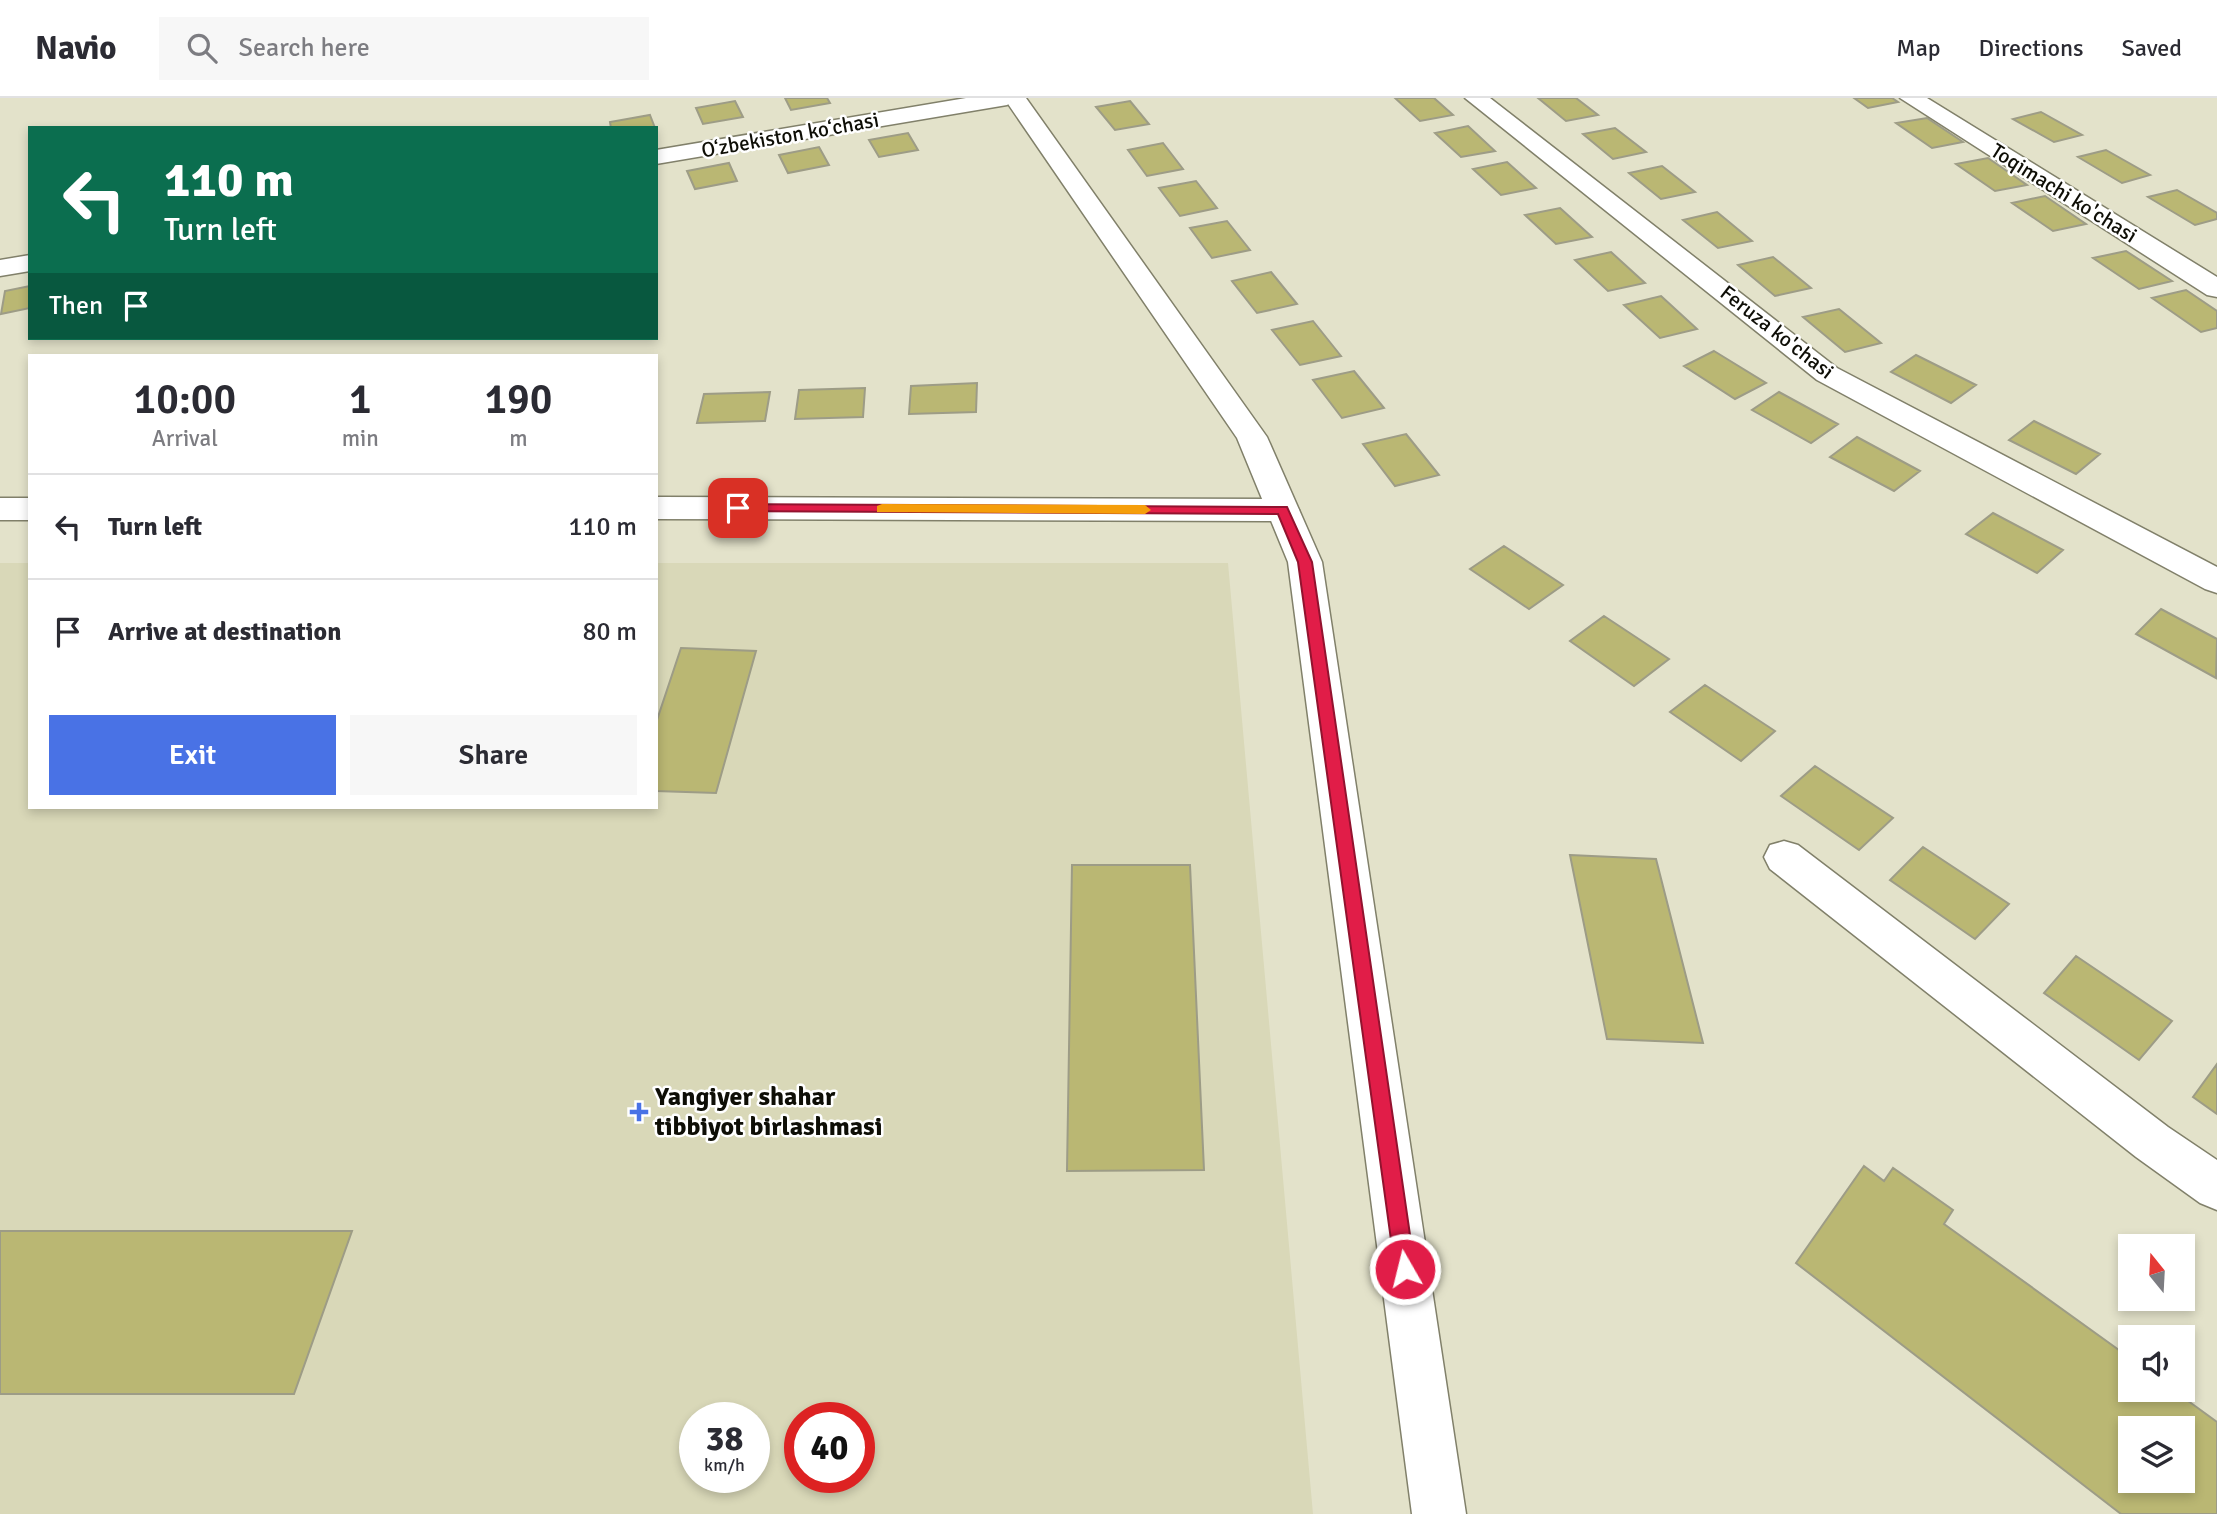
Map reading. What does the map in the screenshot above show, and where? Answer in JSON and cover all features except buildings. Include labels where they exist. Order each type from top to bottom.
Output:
[{"type":"street","name":"Oʻzbekiston koʻchasi","points":[[658,157],[1007,98]]},
{"type":"street","points":[[1015,98],[1252,437],[1305,562],[1439,1514]]},
{"type":"street","name":"Feruza ko'chasi","points":[[1476,98],[1827,374],[2217,581]]},
{"type":"street","name":"Toqimachi ko'chasi","points":[[1911,98],[2217,289]]},
{"type":"street","points":[[0,268],[28,263]]},
{"type":"street","points":[[658,508],[1283,510]]},
{"type":"street","points":[[0,509],[28,509]]},
{"type":"street","points":[[1784,857],[2152,1142],[2217,1186]]},
{"type":"shaded area","name":"Yangiyer shahar tibbiyot birlashmasi","points":[[0,563],[28,563],[28,809],[658,809],[658,563],[1228,563],[1313,1514],[0,1514]]},
{"type":"slow traffic","points":[[882,509],[1145,510]]},
{"type":"place","name":"Yangiyer shahar tibbiyot birlashmasi","points":[[639,1112]]},
{"type":"route","points":[[738,508],[1283,510],[1305,562],[1405,1269]]}]
